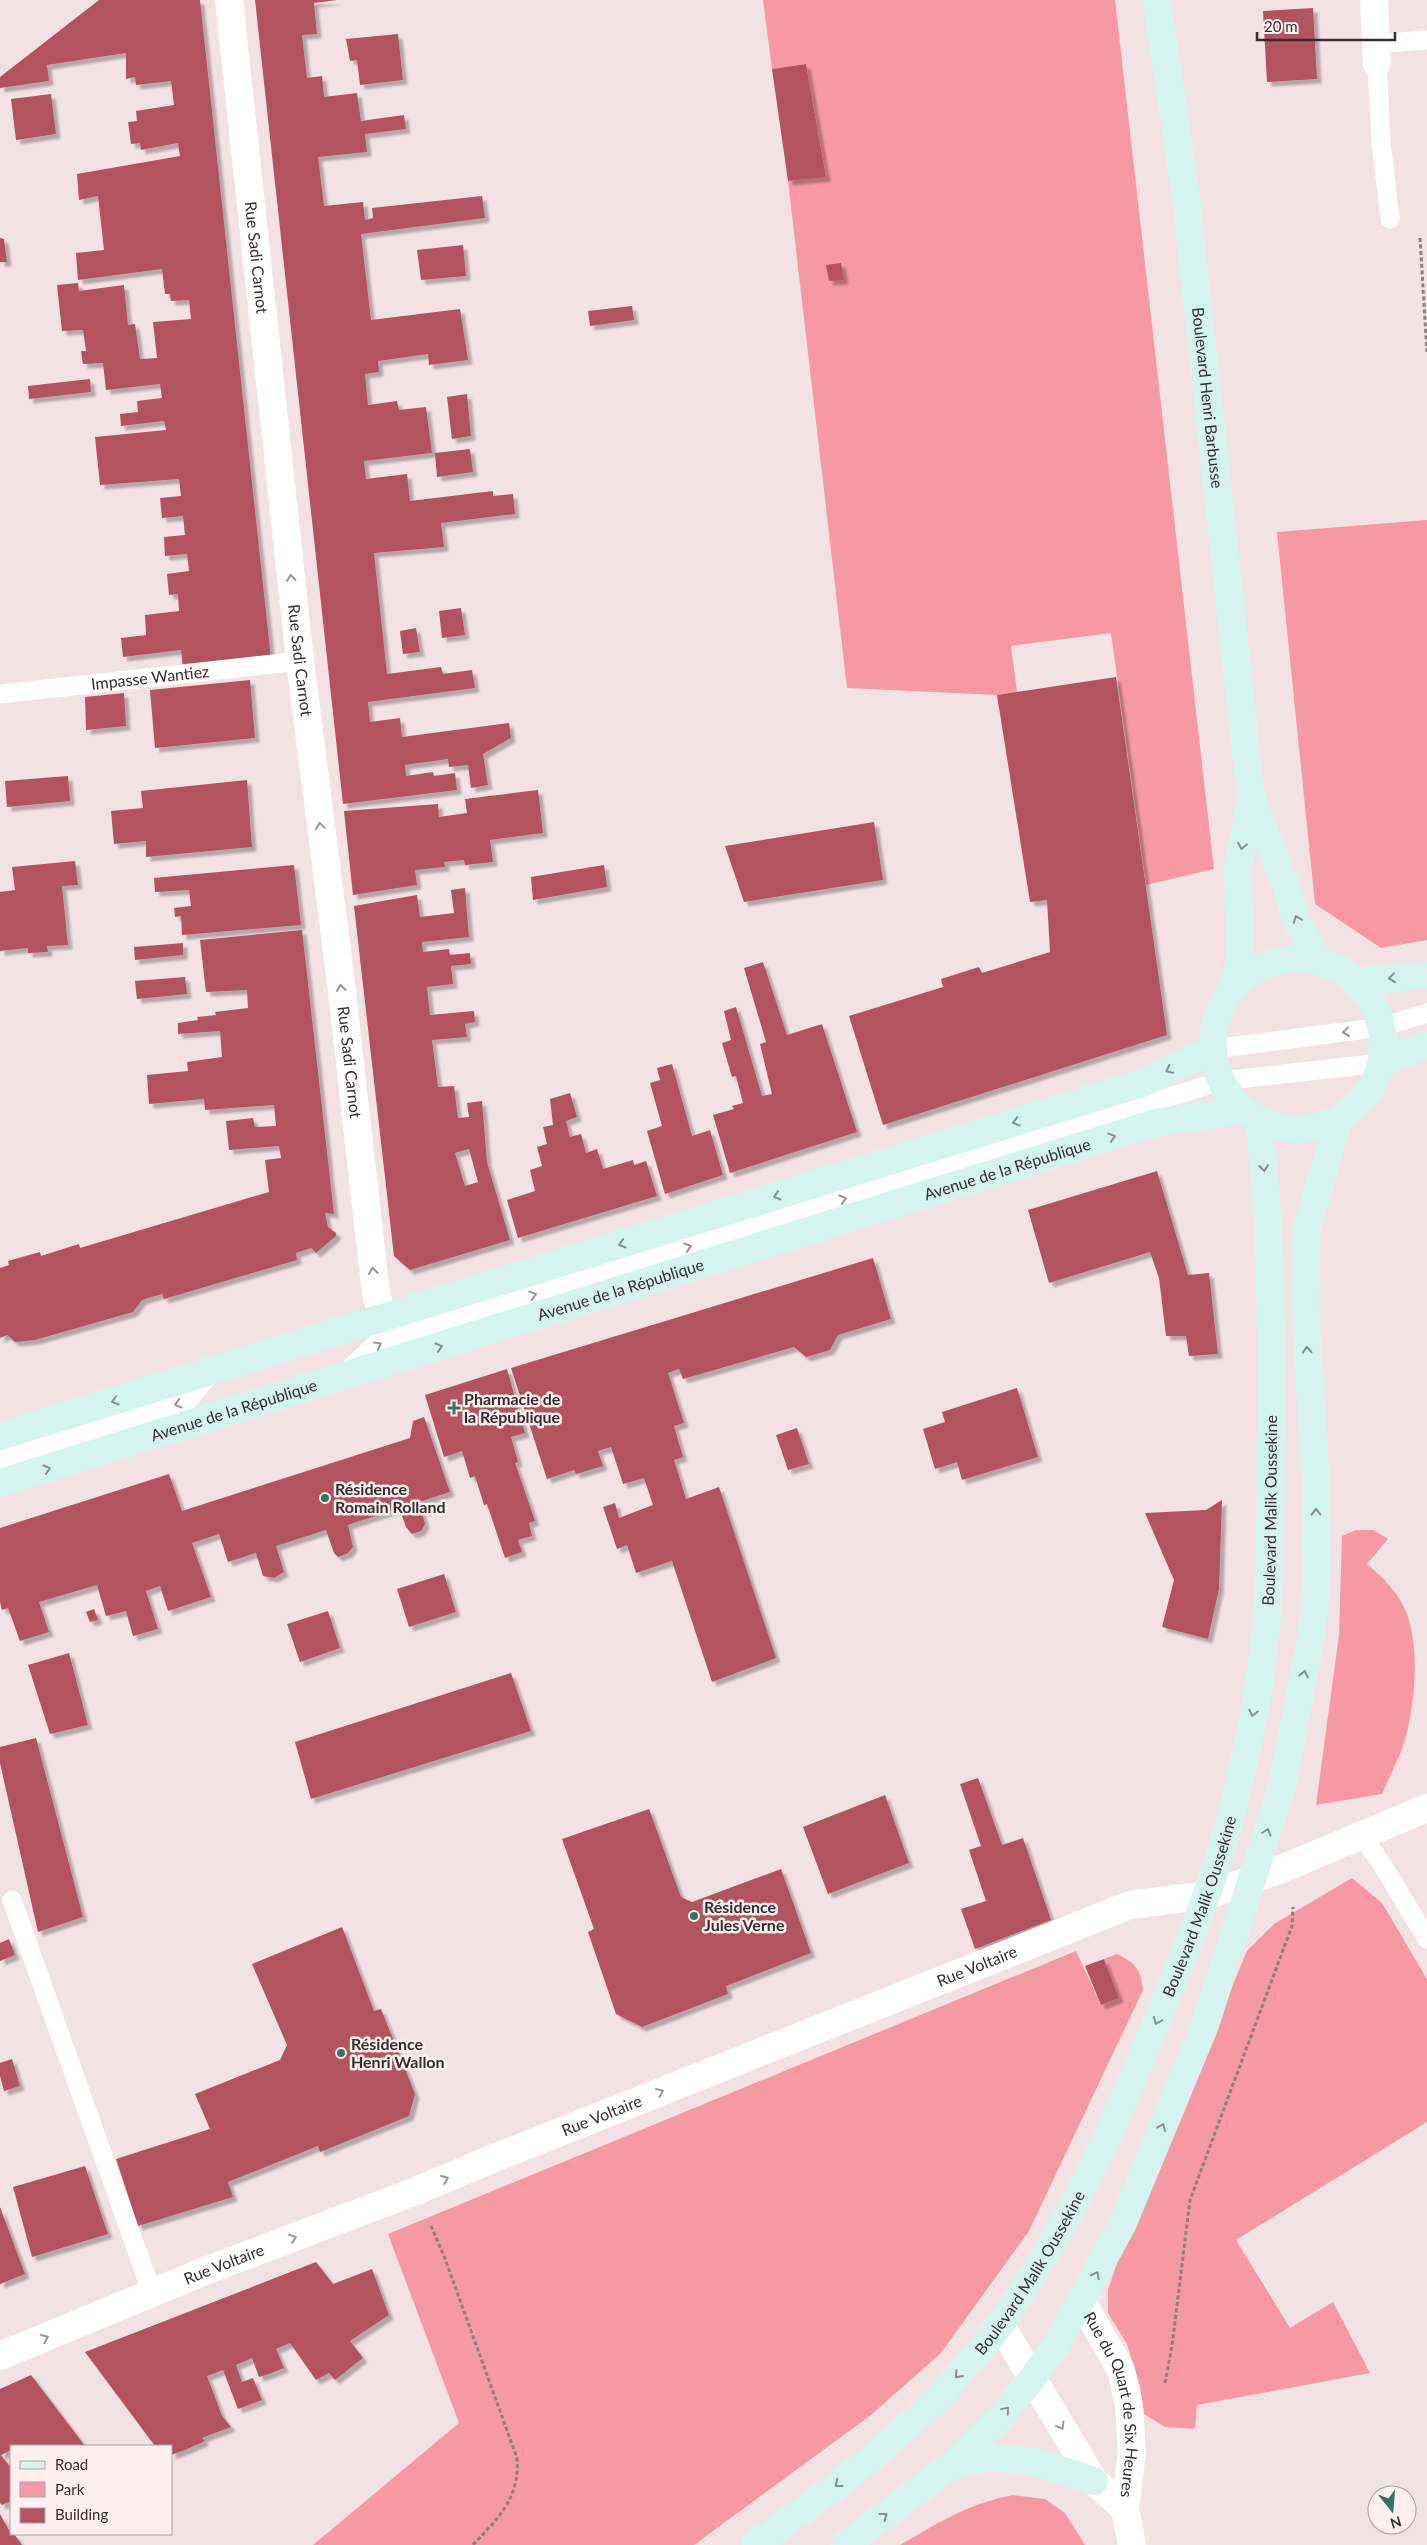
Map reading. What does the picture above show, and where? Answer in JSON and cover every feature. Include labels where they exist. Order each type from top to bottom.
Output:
[{"type":"main road","name":"Boulevard Henri Barbusse","points":[[1157,0],[1186,197],[1251,798],[1286,885],[1297,921],[1319,962]]},
{"type":"main road","name":"Boulevard Henri Barbusse","points":[[1237,985],[1240,950],[1238,867],[1251,798]]},
{"type":"main road","points":[[1298,959],[1319,962],[1339,970],[1356,982],[1371,1000],[1382,1028],[1381,1063],[1373,1084],[1358,1104],[1339,1118],[1316,1127],[1292,1129],[1252,1115],[1232,1097],[1221,1081],[1213,1048],[1215,1026],[1223,1004],[1237,985],[1256,970],[1278,962],[1298,959]]},
{"type":"main road","points":[[1356,982],[1427,975]]},
{"type":"main road","points":[[1381,1063],[1427,1045]]},
{"type":"main road","points":[[0,1436],[1142,1083],[1213,1048]]},
{"type":"main road","name":"Avenue de la République","points":[[0,1484],[1155,1123],[1252,1115]]},
{"type":"main road","name":"Boulevard Malik Oussekine","points":[[755,2545],[882,2450],[932,2405],[1000,2324],[1043,2257],[1108,2138],[1208,1895],[1230,1818],[1256,1700],[1264,1648],[1270,1577],[1272,1326],[1267,1193],[1252,1115]]},
{"type":"main road","points":[[844,2545],[952,2464],[1002,2415],[1032,2379],[1059,2341],[1082,2302],[1123,2223],[1205,2025],[1282,1786],[1311,1638],[1317,1576],[1316,1485],[1304,1303],[1307,1228],[1339,1118]]},
{"type":"main road","points":[[952,2464],[992,2457],[1002,2458],[1040,2463],[1094,2481]]},
{"type":"street","name":"Rue Sadi Carnot","points":[[230,0],[300,661],[340,975],[376,1294],[383,1318]]},
{"type":"street","points":[[1374,0],[1377,53]]},
{"type":"street","name":"Rue Voltaire","points":[[0,2356],[152,2293],[416,2191],[497,2157],[1130,1906],[1208,1895],[1295,1863],[1427,1808]]},
{"type":"street","name":"Rue du Quart de Six Heures","points":[[1082,2302],[1121,2370],[1128,2406],[1132,2451],[1125,2509],[1132,2545]]},
{"type":"street","name":"Rue du Quart de Six Heures","points":[[1000,2324],[1094,2481],[1125,2509]]},
{"type":"lane","points":[[1390,219],[1381,142],[1377,53],[1427,40]]},
{"type":"lane","name":"Impasse Wantiez","points":[[0,694],[300,661]]},
{"type":"lane","points":[[1213,1048],[1382,1028],[1427,1013]]},
{"type":"lane","points":[[342,1377],[377,1343],[1221,1081],[1381,1063]]},
{"type":"lane","points":[[0,1459],[187,1402],[212,1372]]},
{"type":"lane","points":[[1362,1836],[1383,1866],[1427,1939]]},
{"type":"lane","points":[[12,1900],[152,2293]]},
{"type":"path","points":[[1390,219],[1418,217],[1427,352]]},
{"type":"path","points":[[1164,2390],[1172,2346],[1190,2200],[1292,1926],[1295,1863]]},
{"type":"path","points":[[416,2191],[444,2256],[517,2458],[518,2477],[511,2499],[474,2545]]},
{"type":"green space","points":[[763,0],[1115,0],[1214,869],[1146,885],[1111,633],[1011,646],[1017,692],[997,695],[847,688],[788,181],[826,176],[806,64],[772,69]]},
{"type":"green space","points":[[1427,520],[1427,940],[1381,948],[1315,904],[1277,532]]},
{"type":"green space","points":[[1356,1530],[1373,1530],[1388,1539],[1367,1564],[1397,1595],[1410,1623],[1415,1659],[1413,1699],[1401,1752],[1382,1794],[1316,1805],[1339,1635],[1342,1536]]},
{"type":"green space","points":[[1352,1878],[1382,1903],[1427,1979],[1427,2122],[1236,2240],[1290,2328],[1333,2302],[1370,2373],[1197,2405],[1195,2429],[1165,2427],[1144,2414],[1140,2386],[1127,2344],[1108,2313],[1108,2290],[1118,2260],[1247,1951],[1274,1924]]},
{"type":"green space","points":[[1076,1951],[1101,2005],[1119,1998],[1104,1959],[1117,1954],[1133,1964],[1139,1972],[1143,1990],[1029,2231],[941,2353],[871,2415],[694,2545],[313,2545],[459,2423],[388,2234]]},
{"type":"green space","points":[[1013,2495],[1045,2499],[1065,2513],[1085,2545],[900,2545],[941,2521],[968,2509],[982,2503]]},
{"type":"building","points":[[99,0],[200,0],[271,659],[183,669],[181,650],[123,657],[121,638],[146,635],[145,615],[179,611],[178,594],[169,595],[167,574],[189,571],[187,554],[165,556],[164,537],[185,535],[183,516],[162,518],[160,498],[181,496],[179,479],[100,485],[95,437],[166,430],[164,421],[121,426],[120,414],[138,412],[137,401],[162,398],[160,384],[106,390],[103,363],[83,364],[81,351],[86,351],[83,330],[62,331],[57,285],[78,283],[79,291],[124,285],[128,325],[135,324],[140,359],[157,358],[153,322],[191,319],[189,300],[171,301],[170,294],[165,294],[162,269],[78,280],[76,253],[104,250],[98,196],[79,200],[77,174],[180,156],[178,143],[141,150],[140,143],[131,144],[128,122],[137,121],[136,111],[174,105],[171,81],[136,85],[135,77],[126,79],[126,53],[47,65],[49,81],[0,88],[0,77]]},
{"type":"building","points":[[255,0],[337,0],[314,3],[317,34],[302,35],[307,78],[322,76],[324,97],[357,93],[361,121],[404,115],[406,129],[365,134],[367,152],[318,157],[324,206],[363,202],[365,220],[373,218],[372,208],[482,196],[485,218],[361,234],[371,320],[460,309],[468,360],[429,365],[428,354],[378,361],[379,372],[365,374],[368,405],[397,401],[399,410],[426,407],[432,453],[364,461],[366,479],[407,474],[410,501],[493,491],[493,496],[513,494],[515,514],[441,523],[444,547],[374,553],[387,674],[441,667],[443,674],[472,670],[475,688],[368,702],[370,722],[400,718],[402,737],[509,723],[511,738],[483,754],[488,785],[471,788],[468,765],[449,767],[448,759],[405,765],[406,776],[433,772],[434,776],[455,773],[457,790],[343,804]]},
{"type":"building","points":[[1313,8],[1317,79],[1267,82],[1263,11]]},
{"type":"building","points":[[398,34],[403,80],[360,85],[357,60],[350,61],[346,39]]},
{"type":"building","points":[[806,64],[826,177],[788,181],[772,69]]},
{"type":"building","points":[[51,94],[56,134],[16,140],[11,99]]},
{"type":"building","points":[[0,238],[4,239],[7,262],[0,262]]},
{"type":"building","points":[[463,245],[466,276],[421,280],[417,250]]},
{"type":"building","points":[[841,263],[844,280],[829,281],[826,265]]},
{"type":"building","points":[[632,306],[634,320],[590,326],[588,311]]},
{"type":"building","points":[[90,379],[91,392],[29,399],[28,386]]},
{"type":"building","points":[[467,394],[471,436],[452,439],[447,397]]},
{"type":"building","points":[[470,449],[473,472],[437,477],[435,453]]},
{"type":"building","points":[[461,608],[465,635],[442,638],[439,611]]},
{"type":"building","points":[[416,628],[420,652],[403,654],[400,631]]},
{"type":"building","points":[[1116,677],[1167,1035],[883,1125],[849,1016],[943,987],[941,979],[979,967],[982,973],[1050,952],[1047,900],[1030,902],[997,695]]},
{"type":"building","points":[[250,680],[255,738],[155,748],[150,690]]},
{"type":"building","points":[[124,693],[126,726],[86,730],[85,697]]},
{"type":"building","points":[[68,776],[70,801],[7,807],[5,781]]},
{"type":"building","points":[[247,780],[252,847],[146,857],[146,841],[114,844],[111,811],[143,808],[141,791]]},
{"type":"building","points":[[538,790],[543,833],[490,840],[493,862],[465,865],[464,860],[444,862],[445,867],[415,870],[417,885],[353,895],[344,811],[438,804],[439,817],[467,813],[465,799]]},
{"type":"building","points":[[874,822],[883,880],[744,902],[725,846]]},
{"type":"building","points":[[75,861],[78,885],[62,886],[68,945],[47,946],[48,952],[28,953],[28,948],[0,951],[0,892],[15,890],[12,867]]},
{"type":"building","points":[[294,865],[301,925],[182,935],[181,916],[175,917],[174,908],[191,906],[189,890],[155,892],[154,878]]},
{"type":"building","points":[[604,865],[607,887],[533,900],[531,877]]},
{"type":"building","points":[[465,888],[469,937],[422,942],[423,952],[449,949],[450,955],[470,953],[471,964],[451,966],[453,984],[427,987],[430,1015],[474,1011],[475,1022],[465,1024],[467,1037],[432,1040],[438,1087],[454,1086],[458,1118],[469,1117],[467,1103],[482,1101],[487,1162],[510,1240],[410,1270],[394,1256],[354,906],[417,895],[420,917],[454,913],[451,890]],"holes":[[[469,1149],[478,1182],[465,1186],[455,1153]]]},
{"type":"building","points":[[302,930],[334,1214],[325,1213],[328,1227],[336,1233],[336,1236],[316,1253],[311,1248],[296,1253],[297,1260],[164,1299],[162,1294],[142,1300],[133,1312],[35,1340],[15,1342],[7,1335],[0,1338],[0,1268],[9,1265],[8,1261],[40,1252],[41,1256],[79,1244],[80,1248],[269,1192],[265,1160],[281,1158],[279,1146],[229,1150],[226,1121],[253,1118],[255,1127],[276,1126],[274,1105],[205,1110],[204,1099],[149,1104],[147,1075],[188,1071],[187,1062],[222,1057],[220,1031],[178,1034],[178,1023],[198,1020],[197,1017],[216,1015],[215,1012],[248,1008],[247,990],[206,992],[200,940]]},
{"type":"building","points":[[183,943],[183,955],[135,960],[134,947]]},
{"type":"building","points":[[763,962],[787,1035],[822,1024],[857,1132],[730,1173],[713,1115],[734,1109],[732,1106],[743,1103],[736,1076],[732,1077],[722,1043],[731,1040],[724,1011],[736,1007],[762,1096],[772,1094],[760,1044],[766,1042],[744,968]]},
{"type":"building","points":[[185,977],[187,994],[137,999],[135,981]]},
{"type":"building","points":[[672,1064],[692,1136],[710,1130],[723,1175],[665,1194],[647,1131],[662,1126],[650,1083],[660,1080],[657,1068]]},
{"type":"building","points":[[570,1093],[577,1117],[566,1121],[570,1137],[581,1134],[586,1153],[597,1149],[603,1169],[633,1160],[634,1165],[646,1161],[657,1196],[518,1238],[507,1200],[535,1191],[530,1170],[542,1166],[537,1147],[547,1144],[543,1127],[553,1125],[550,1099]]},
{"type":"building","points":[[1157,1171],[1188,1275],[1209,1273],[1218,1354],[1189,1356],[1186,1336],[1166,1336],[1159,1278],[1150,1252],[1049,1283],[1028,1210]]},
{"type":"building","points":[[873,1258],[891,1319],[838,1335],[830,1350],[806,1357],[794,1347],[683,1379],[679,1369],[668,1373],[684,1423],[674,1426],[683,1457],[674,1460],[686,1499],[719,1487],[776,1658],[712,1682],[672,1561],[636,1573],[627,1545],[617,1549],[603,1507],[615,1503],[619,1518],[653,1505],[644,1478],[623,1484],[611,1447],[598,1451],[603,1466],[576,1474],[574,1470],[547,1479],[511,1368]]},
{"type":"building","points":[[507,1369],[525,1433],[511,1437],[518,1462],[515,1463],[535,1521],[529,1523],[532,1536],[518,1540],[522,1552],[505,1558],[487,1504],[484,1505],[475,1476],[470,1478],[462,1451],[444,1457],[425,1395]]},
{"type":"building","points":[[1017,1388],[1038,1457],[962,1480],[957,1462],[935,1469],[923,1429],[945,1422],[942,1412]]},
{"type":"building","points":[[424,1417],[450,1492],[419,1502],[425,1524],[421,1531],[412,1534],[406,1527],[399,1508],[348,1525],[353,1547],[348,1553],[338,1557],[334,1553],[326,1530],[276,1546],[284,1572],[274,1578],[263,1576],[256,1553],[228,1562],[219,1534],[192,1543],[211,1597],[168,1611],[160,1586],[146,1591],[158,1629],[133,1636],[126,1611],[106,1616],[97,1585],[39,1602],[49,1632],[20,1641],[8,1608],[2,1610],[0,1602],[0,1528],[169,1474],[182,1511],[410,1438],[413,1421]]},
{"type":"building","points":[[797,1428],[809,1464],[788,1470],[776,1435]]},
{"type":"building","points":[[1222,1500],[1219,1589],[1208,1639],[1162,1627],[1174,1580],[1145,1513],[1206,1510]]},
{"type":"building","points":[[444,1574],[456,1612],[409,1627],[397,1589]]},
{"type":"building","points":[[94,1609],[98,1620],[90,1622],[86,1612]]},
{"type":"building","points":[[328,1611],[340,1648],[300,1662],[287,1624]]},
{"type":"building","points":[[69,1653],[88,1725],[50,1734],[28,1665]]},
{"type":"building","points":[[511,1673],[531,1731],[311,1799],[295,1742]]},
{"type":"building","points":[[36,1738],[83,1917],[38,1932],[0,1763],[0,1747]]},
{"type":"building","points":[[978,1778],[1002,1845],[1023,1838],[1051,1920],[975,1949],[961,1909],[986,1901],[969,1850],[981,1846],[960,1784]]},
{"type":"building","points":[[885,1795],[909,1863],[828,1894],[803,1827]]},
{"type":"building","name":"Résidence Jules Verne","points":[[649,1809],[681,1897],[692,1902],[781,1869],[811,1953],[726,1986],[728,1994],[642,2027],[616,2014],[588,1932],[594,1929],[562,1839]]},
{"type":"building","name":"Résidence Henri Wallon","points":[[342,1927],[374,2011],[381,2009],[415,2094],[409,2116],[320,2152],[318,2146],[228,2182],[233,2197],[138,2226],[116,2159],[210,2129],[195,2094],[280,2060],[287,2045],[252,1964]]},
{"type":"building","points":[[9,1939],[15,1955],[0,1961],[0,1943]]},
{"type":"building","points":[[1104,1959],[1119,1998],[1101,2005],[1085,1966]]},
{"type":"building","points":[[12,2059],[20,2086],[4,2091],[0,2076],[0,2063]]},
{"type":"building","points":[[85,2166],[108,2234],[32,2257],[13,2187]]},
{"type":"building","points":[[0,2207],[25,2274],[0,2284]]},
{"type":"building","points":[[316,2262],[333,2284],[372,2269],[389,2315],[350,2341],[363,2358],[335,2380],[329,2373],[316,2380],[290,2343],[276,2349],[284,2368],[259,2377],[252,2358],[236,2365],[242,2382],[253,2378],[262,2400],[238,2409],[223,2370],[207,2376],[222,2416],[231,2427],[202,2438],[205,2441],[172,2455],[172,2445],[154,2445],[85,2352]]},
{"type":"building","points":[[31,2375],[84,2445],[10,2445],[10,2450],[1,2455],[10,2467],[10,2501],[2,2505],[0,2503],[0,2389]]},
{"type":"building","points":[[0,2514],[10,2535],[15,2535],[22,2545],[0,2545]]},
{"type":"place","name":"Pharmacie de la République","points":[[454,1408]]},
{"type":"place","name":"Résidence Romain Rolland","points":[[325,1498]]},
{"type":"place","name":"Résidence Jules Verne","points":[[694,1916]]},
{"type":"place","name":"Résidence Henri Wallon","points":[[341,2053]]}]
